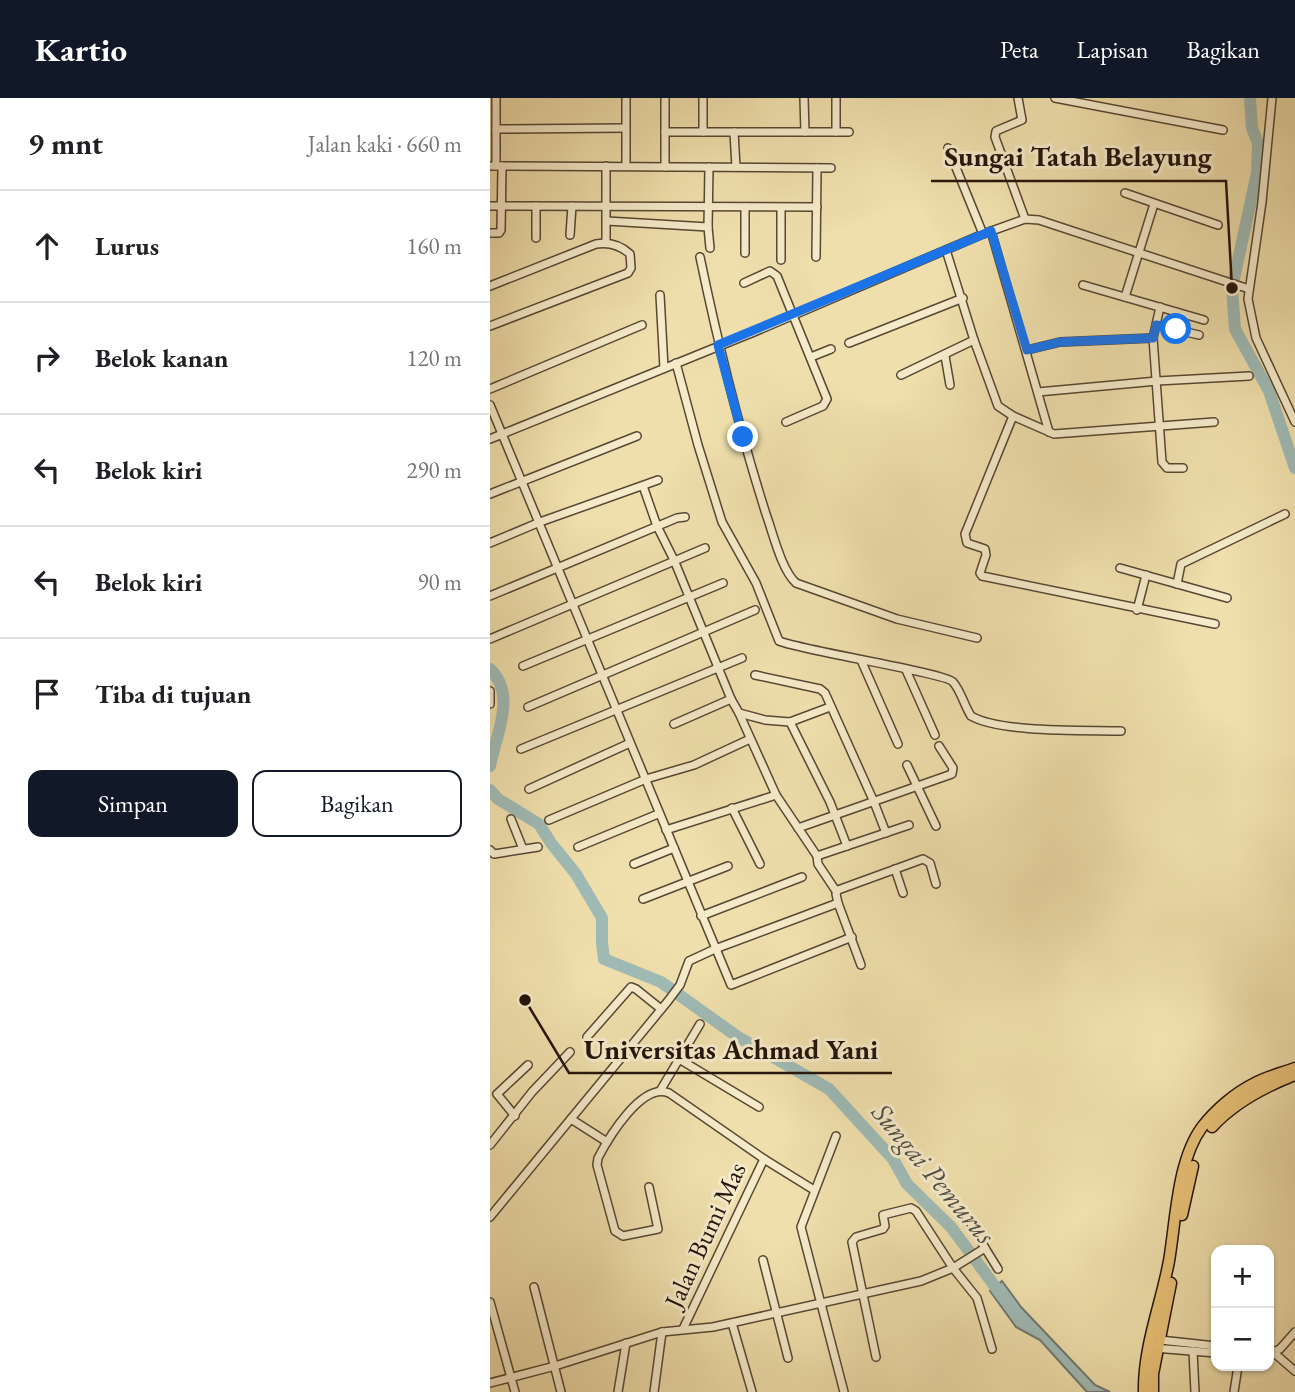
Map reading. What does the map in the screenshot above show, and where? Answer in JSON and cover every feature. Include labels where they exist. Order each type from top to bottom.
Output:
[{"type":"main road","points":[[1149,1390],[1182,1217],[1198,1149],[1206,1134],[1254,1083],[1295,1068]]},
{"type":"main road","points":[[1247,1093],[1295,1076]]},
{"type":"street","points":[[490,233],[499,233],[501,230],[502,205],[496,166],[496,98]]},
{"type":"street","points":[[626,98],[626,166]]},
{"type":"street","points":[[665,98],[665,167]]},
{"type":"street","points":[[703,132],[704,98]]},
{"type":"street","points":[[804,98],[805,132]]},
{"type":"street","points":[[836,98],[836,132]]},
{"type":"street","points":[[1018,98],[1022,120],[999,130],[995,137],[1025,219]]},
{"type":"street","points":[[1055,98],[1223,130]]},
{"type":"street","points":[[1272,98],[1262,202],[1246,288],[1256,338],[1295,422]]},
{"type":"street","points":[[496,129],[625,128]]},
{"type":"street","points":[[665,132],[849,132]]},
{"type":"street","points":[[734,132],[736,167]]},
{"type":"street","points":[[948,148],[987,233],[1027,350],[1049,432]]},
{"type":"street","points":[[496,166],[831,168]]},
{"type":"street","points":[[606,166],[606,242]]},
{"type":"street","points":[[709,167],[710,248]]},
{"type":"street","points":[[816,257],[817,168]]},
{"type":"street","points":[[1125,193],[1218,225]]},
{"type":"street","points":[[1125,297],[1154,204]]},
{"type":"street","points":[[490,206],[817,207]]},
{"type":"street","points":[[536,206],[536,238]]},
{"type":"street","points":[[570,235],[572,206]]},
{"type":"street","points":[[745,207],[745,253]]},
{"type":"street","points":[[781,208],[781,260]]},
{"type":"street","points":[[490,439],[1025,219],[1039,220],[1246,288]]},
{"type":"street","points":[[607,221],[708,227]]},
{"type":"street","points":[[490,286],[556,258],[606,242],[628,251],[631,268],[628,273],[490,326]]},
{"type":"street","points":[[946,250],[974,340],[996,403],[1002,411],[1060,435],[1214,422]]},
{"type":"street","points":[[700,257],[718,345],[759,492],[775,540],[793,580],[897,618],[977,638]]},
{"type":"street","points":[[744,283],[770,271],[777,276],[811,357],[826,402],[823,406],[786,422]]},
{"type":"street","points":[[1083,285],[1203,320]]},
{"type":"street","points":[[660,295],[664,368]]},
{"type":"street","points":[[849,342],[962,298]]},
{"type":"street","points":[[1160,307],[1153,338],[1163,466],[1183,468]]},
{"type":"street","points":[[490,389],[642,325]]},
{"type":"street","points":[[1156,325],[1199,335]]},
{"type":"street","points":[[1027,350],[1060,342],[1153,338]]},
{"type":"street","points":[[901,375],[974,340]]},
{"type":"street","points":[[811,357],[831,349]]},
{"type":"street","points":[[945,356],[950,385]]},
{"type":"street","points":[[676,363],[722,522],[756,583],[779,641],[949,678],[954,682],[971,716],[983,721],[1046,729],[1121,732]]},
{"type":"street","points":[[1038,392],[1249,376]]},
{"type":"street","points":[[490,405],[731,985],[852,937]]},
{"type":"street","points":[[1013,416],[965,534],[967,543],[985,549],[980,573],[982,576],[1215,624]]},
{"type":"street","points":[[490,494],[637,436]]},
{"type":"street","points":[[490,543],[540,522],[658,480]]},
{"type":"street","points":[[643,486],[657,526],[674,560],[731,699],[776,795],[817,856],[818,864],[836,891],[861,965]]},
{"type":"street","points":[[1177,584],[1181,564],[1285,514]]},
{"type":"street","points":[[490,596],[657,526],[685,517]]},
{"type":"street","points":[[490,639],[572,602],[705,548]]},
{"type":"street","points":[[1120,568],[1227,598]]},
{"type":"street","points":[[1137,610],[1146,575]]},
{"type":"street","points":[[523,666],[723,583]]},
{"type":"street","points":[[528,707],[755,610]]},
{"type":"street","points":[[521,749],[742,658]]},
{"type":"street","points":[[861,660],[898,744]]},
{"type":"street","points":[[906,670],[935,735]]},
{"type":"street","points":[[755,675],[825,693],[886,833]]},
{"type":"street","points":[[490,691],[490,704]]},
{"type":"street","points":[[674,724],[731,699]]},
{"type":"street","points":[[739,713],[765,720],[790,722],[830,707]]},
{"type":"street","points":[[790,722],[847,846]]},
{"type":"street","points":[[549,820],[646,779],[694,765],[750,739]]},
{"type":"street","points":[[529,789],[630,743]]},
{"type":"street","points":[[798,828],[953,773],[939,746]]},
{"type":"street","points":[[907,765],[936,826]]},
{"type":"street","points":[[666,830],[776,795]]},
{"type":"street","points":[[732,808],[760,864]]},
{"type":"street","points":[[578,847],[658,814]]},
{"type":"street","points":[[511,819],[523,849]]},
{"type":"street","points":[[817,856],[909,825]]},
{"type":"street","points":[[490,850],[494,853],[538,847]]},
{"type":"street","points":[[634,864],[674,848]]},
{"type":"street","points":[[836,891],[926,859],[930,863],[936,884]]},
{"type":"street","points":[[643,899],[729,866]]},
{"type":"street","points":[[895,869],[903,894]]},
{"type":"street","points":[[701,916],[802,877]]},
{"type":"street","points":[[490,1217],[668,1001],[680,985],[689,961],[838,903]]},
{"type":"street","points":[[587,1037],[631,987],[661,1009]]},
{"type":"street","points":[[660,1091],[700,1024]]},
{"type":"street","points":[[490,1145],[532,1092],[570,1052]]},
{"type":"street","points":[[679,1059],[759,1107]]},
{"type":"street","points":[[515,1116],[494,1096],[528,1065]]},
{"type":"street","points":[[649,1188],[658,1229],[619,1235],[615,1231],[597,1165],[598,1158],[636,1104],[646,1096],[660,1091],[669,1093],[764,1159],[814,1189]]},
{"type":"street","points":[[571,1119],[607,1142]]},
{"type":"street","points":[[836,1136],[801,1227],[844,1392]]},
{"type":"street","name":"Jalan Bumi Mas","points":[[683,1329],[764,1159]]},
{"type":"street","points":[[876,1357],[853,1240],[883,1229],[885,1226],[882,1216],[911,1208],[919,1212],[953,1268],[977,1298],[992,1349]]},
{"type":"street","points":[[969,1220],[982,1249],[999,1269]]},
{"type":"street","points":[[490,1383],[555,1366],[662,1332],[713,1327],[931,1278],[953,1268],[982,1249]]},
{"type":"street","points":[[763,1260],[788,1358]]},
{"type":"street","points":[[534,1287],[561,1392]]},
{"type":"street","points":[[490,1302],[515,1392]]},
{"type":"street","points":[[732,1323],[752,1392]]},
{"type":"street","points":[[654,1392],[662,1332]]},
{"type":"street","points":[[1274,1351],[1280,1349],[1295,1332]]},
{"type":"street","points":[[618,1392],[626,1343]]},
{"type":"street","points":[[1156,1345],[1211,1346]]},
{"type":"street","points":[[1156,1345],[1211,1353]]},
{"type":"street","points":[[1193,1351],[1195,1392]]},
{"type":"street","points":[[1274,1355],[1282,1364],[1295,1371]]},
{"type":"street","points":[[1234,1392],[1237,1371]]},
{"type":"water","points":[[1002,1281],[1021,1307],[1095,1385],[1110,1392],[1087,1392],[1040,1340],[1016,1327],[990,1291]]},
{"type":"waterway","points":[[1250,98],[1252,128],[1258,143],[1257,173],[1232,288],[1235,329],[1269,391],[1295,468]]},
{"type":"waterway","name":"Sungai Pemurus","points":[[490,669],[498,679],[503,703],[500,728],[490,766]]},
{"type":"waterway","name":"Sungai Pemurus","points":[[490,790],[498,799],[539,824],[576,874],[602,918],[604,959],[661,982],[738,1037],[829,1089],[893,1159],[907,1184],[951,1227],[1005,1300]]},
{"type":"place","name":"Sungai Tatah Belayung","points":[[1232,288]]},
{"type":"place","name":"Universitas Achmad Yani","points":[[525,1000]]},
{"type":"route","points":[[743,437],[718,345],[991,231],[1027,350],[1060,342],[1153,338],[1156,325],[1176,329]]}]
